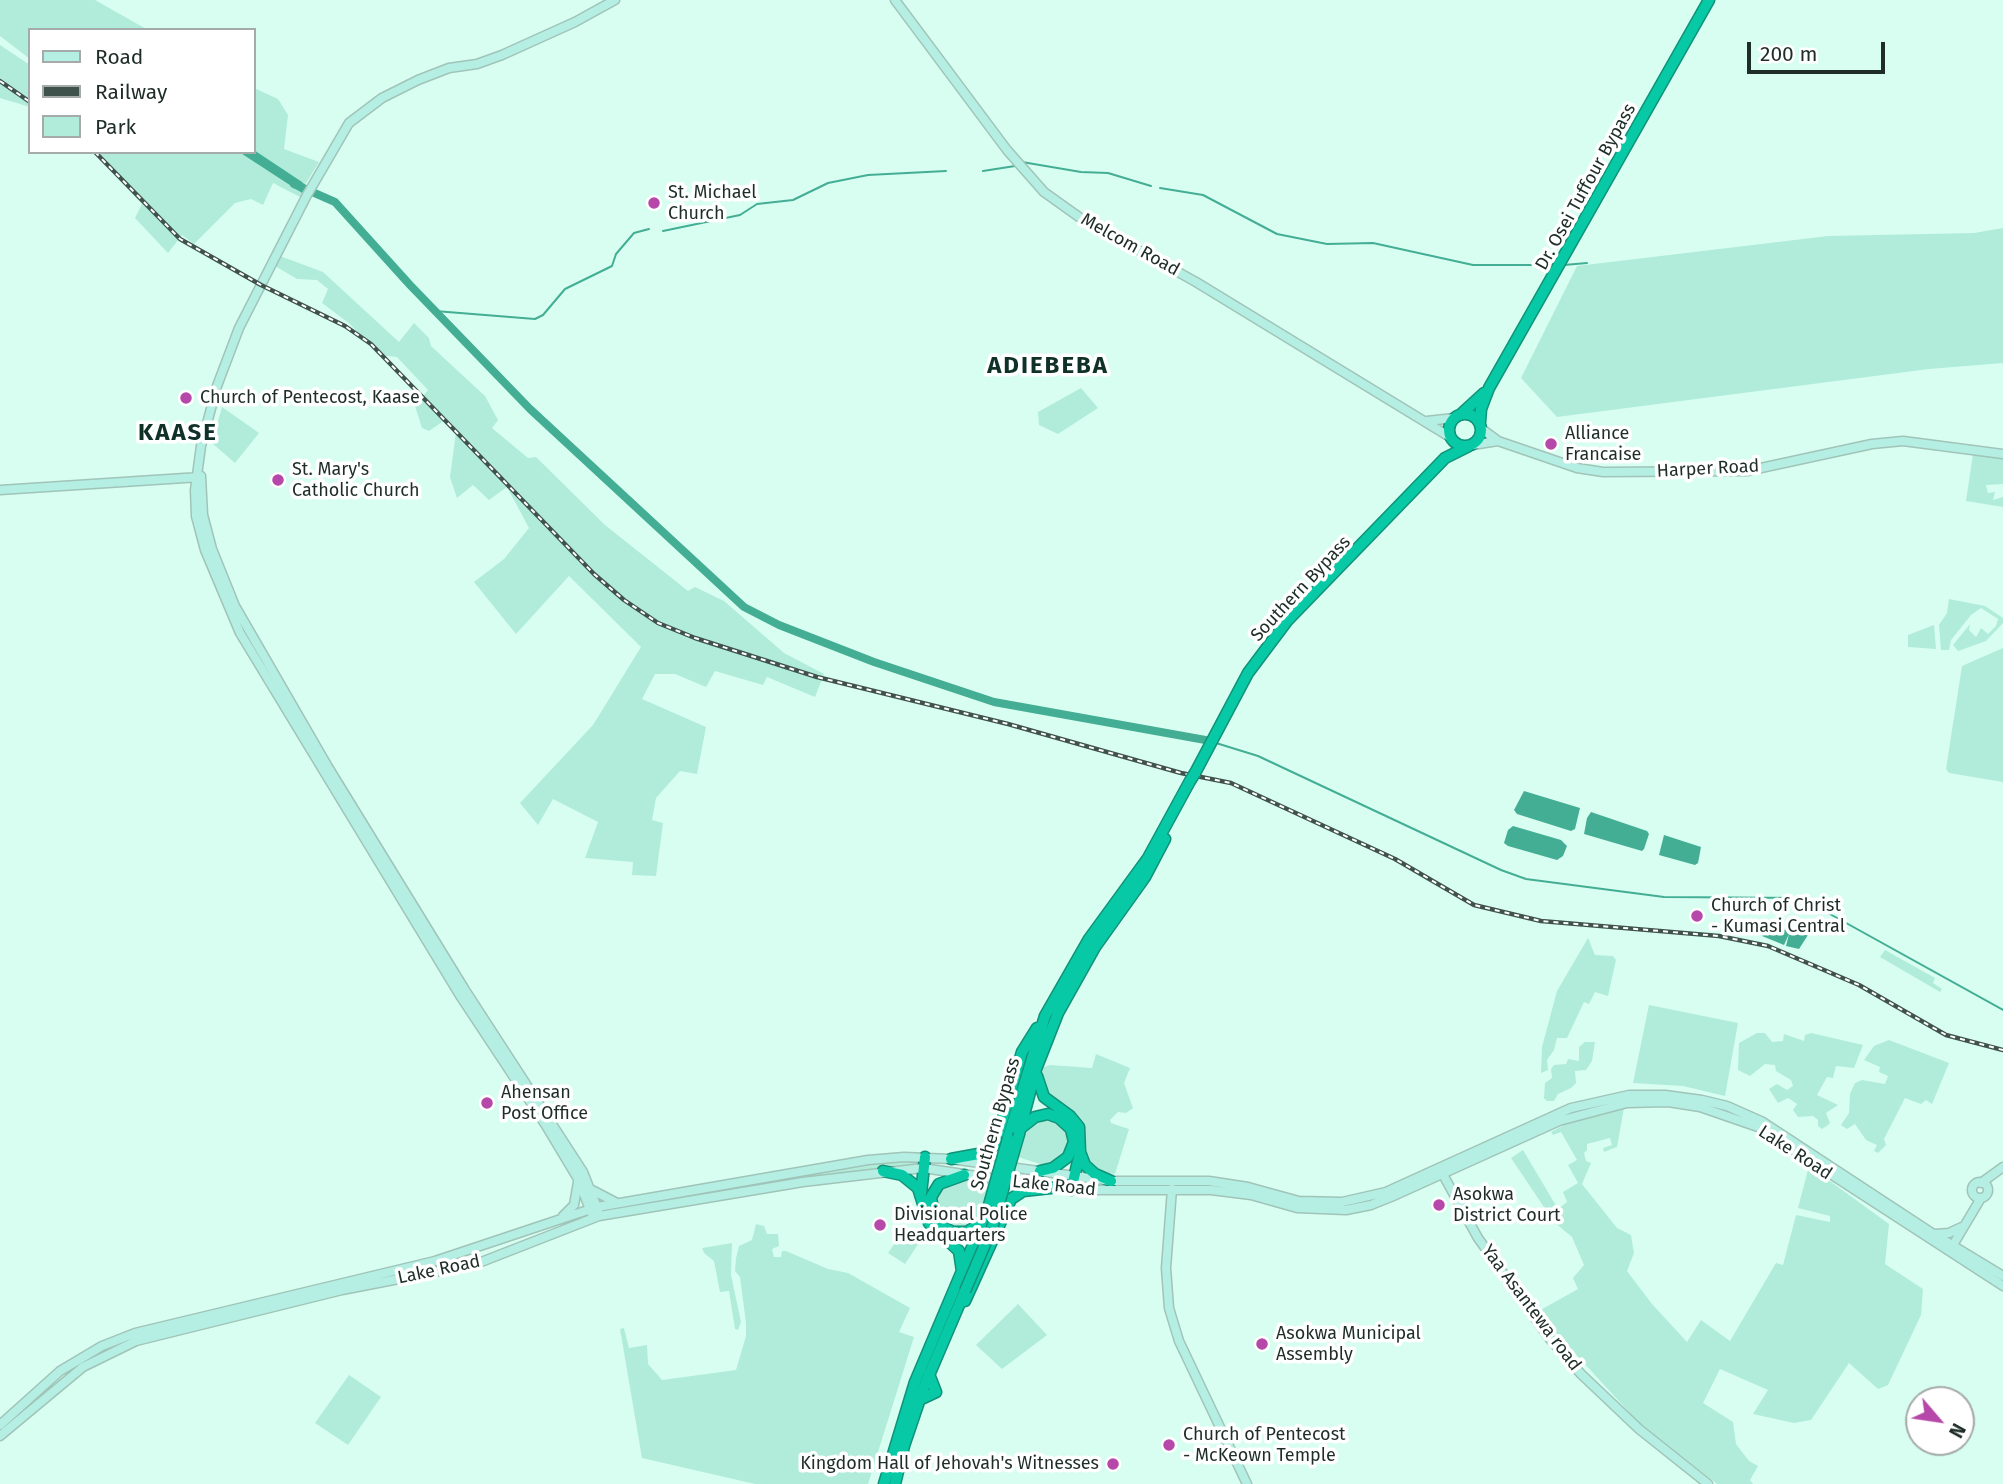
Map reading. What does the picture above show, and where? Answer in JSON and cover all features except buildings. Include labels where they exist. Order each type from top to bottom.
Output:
[{"type":"highway","name":"Dr. Osei Tuffour Bypass","points":[[1481,426],[1481,409],[1489,388],[1709,0]]},
{"type":"highway","name":"Dr. Osei Tuffour Bypass","points":[[1457,417],[1489,388]]},
{"type":"highway","points":[[1471,415],[1481,426],[1479,439],[1471,446],[1461,446],[1450,438],[1449,427],[1457,417],[1471,415]]},
{"type":"highway","name":"Southern Bypass","points":[[1445,458],[1450,438]]},
{"type":"highway","name":"Southern Bypass","points":[[895,1484],[919,1400],[992,1228],[1036,1069],[1069,991],[1152,858],[1252,667],[1282,627],[1445,458],[1471,446]]},
{"type":"highway","name":"Southern Bypass","points":[[884,1484],[915,1382],[986,1217],[1045,1016],[1089,939],[1152,858]]},
{"type":"highway","points":[[951,1159],[984,1153],[995,1145],[1022,1052],[1045,1016]]},
{"type":"highway","points":[[1036,1069],[1044,1097],[1070,1116],[1079,1128],[1080,1152],[1071,1191]]},
{"type":"highway","points":[[1020,1131],[1030,1119],[1048,1114],[1059,1118],[1071,1129],[1074,1142],[1068,1157],[1053,1168],[1040,1171]]},
{"type":"highway","points":[[1080,1152],[1088,1169],[1111,1181]]},
{"type":"highway","points":[[925,1157],[922,1194],[929,1223],[959,1251],[962,1273]]},
{"type":"highway","points":[[883,1171],[902,1175],[922,1194]]},
{"type":"highway","points":[[964,1175],[939,1184],[931,1197],[934,1216],[941,1226],[953,1232],[967,1232],[986,1217]]},
{"type":"highway","points":[[956,1312],[968,1298],[1011,1199],[1023,1191],[1051,1188]]},
{"type":"main road","points":[[595,1213],[591,1189],[559,1134],[465,990],[258,649],[235,606],[212,549],[203,515],[198,459],[216,386],[239,328],[309,191],[349,123],[382,98],[449,68],[485,62],[509,52],[615,0]]},
{"type":"main road","name":"Melcom Road","points":[[895,0],[1002,144],[1044,192],[1079,216],[1196,282],[1427,421],[1450,438]]},
{"type":"main road","points":[[1427,421],[1457,417]]},
{"type":"main road","name":"Harper Road","points":[[1481,426],[1498,441],[1577,468],[1604,472],[1747,471],[1872,444],[1903,441],[2003,454]]},
{"type":"main road","name":"Harper Road","points":[[1471,446],[1498,441]]},
{"type":"main road","points":[[203,442],[195,495],[196,516],[205,550],[240,633],[445,971],[578,1179],[595,1213]]},
{"type":"main road","points":[[179,478],[198,459]]},
{"type":"main road","points":[[0,490],[198,477]]},
{"type":"main road","points":[[179,478],[195,495]]},
{"type":"main road","name":"Lake Road","points":[[0,1436],[83,1367],[136,1341],[342,1290],[476,1265],[617,1203],[868,1160],[925,1157],[1074,1177],[1230,1191],[1297,1208],[1346,1210],[1371,1205],[1585,1104],[1629,1095],[1678,1096],[1727,1106],[1770,1125],[1931,1233],[1950,1249],[2003,1276]]},
{"type":"main road","name":"Lake Road","points":[[1442,1171],[1585,1112],[1627,1103],[1678,1103],[1728,1115],[1770,1134],[2003,1286]]},
{"type":"main road","name":"Lake Road","points":[[0,1425],[60,1371],[102,1346],[135,1333],[435,1261],[559,1219],[883,1171],[923,1168],[1071,1191],[1172,1187]]},
{"type":"main road","points":[[1950,1249],[1977,1197],[1974,1186],[1985,1185],[1999,1169]]},
{"type":"main road","name":"Yaa Asantewa road","points":[[1442,1171],[1478,1238],[1550,1339],[1581,1374],[1639,1429],[1708,1484]]},
{"type":"main road","points":[[559,1219],[573,1205],[578,1179]]},
{"type":"main road","points":[[1977,1197],[1988,1194],[1985,1185]]},
{"type":"main road","points":[[1172,1187],[1166,1268],[1169,1308],[1179,1341],[1247,1484]]},
{"type":"main road","points":[[591,1189],[617,1203]]},
{"type":"main road","points":[[1931,1233],[1946,1234],[1961,1228]]},
{"type":"main road","points":[[1961,1228],[1961,1242],[1974,1259]]},
{"type":"green space","points":[[0,0],[95,0],[144,28],[28,28],[28,57],[0,36]]},
{"type":"green space","points":[[0,45],[28,64],[28,106],[0,98]]},
{"type":"green space","points":[[256,89],[278,99],[288,115],[284,149],[319,162],[305,185],[256,151]]},
{"type":"green space","points":[[95,154],[242,154],[302,193],[300,197],[273,183],[263,205],[251,199],[235,203],[194,244],[182,235],[168,253],[135,218],[142,204]]},
{"type":"green space","points":[[2003,228],[2003,363],[1929,369],[1557,417],[1521,378],[1577,266],[1828,236],[1974,233]]},
{"type":"green space","points":[[280,256],[323,272],[399,342],[414,323],[429,338],[431,346],[485,396],[498,420],[492,428],[528,458],[536,457],[605,525],[688,591],[695,587],[724,601],[784,653],[824,674],[815,697],[767,677],[763,685],[715,671],[706,687],[675,674],[655,674],[642,699],[706,727],[697,774],[680,771],[656,798],[652,820],[663,823],[656,876],[632,875],[633,862],[585,858],[598,822],[553,799],[538,825],[520,803],[593,725],[641,647],[569,576],[516,634],[474,582],[504,559],[529,528],[507,487],[489,500],[473,485],[457,498],[450,477],[456,432],[445,420],[429,431],[422,428],[415,406],[428,390],[397,357],[378,355],[350,324],[322,303],[328,289],[317,280],[297,279],[275,266]]},
{"type":"green space","points":[[1081,388],[1098,408],[1058,434],[1039,425],[1038,412]]},
{"type":"green space","points":[[222,407],[259,433],[235,463],[212,443]]},
{"type":"green space","points":[[1973,454],[2003,458],[2003,484],[1986,485],[1988,493],[1995,492],[1993,500],[2003,497],[2003,507],[1966,501]]},
{"type":"green space","points":[[1949,599],[1985,606],[2003,618],[2003,623],[1986,641],[1958,651],[1953,645],[1970,624],[1969,630],[1976,637],[1981,628],[1988,634],[1996,626],[1998,619],[1981,608],[1971,615],[1951,640],[1949,650],[1941,650],[1939,625],[1947,613]]},
{"type":"green space","points":[[1934,625],[1936,649],[1908,647],[1908,635]]},
{"type":"green space","points":[[2003,648],[2003,782],[1949,773],[1946,769],[1962,666]]},
{"type":"green space","points":[[1588,938],[1595,955],[1613,956],[1616,960],[1608,996],[1595,992],[1589,1004],[1584,1002],[1567,1038],[1557,1038],[1554,1050],[1547,1060],[1548,1070],[1541,1073],[1542,1047],[1557,991]]},
{"type":"green space","points":[[1885,950],[1935,978],[1933,983],[1942,989],[1940,992],[1880,957]]},
{"type":"green space","points":[[1649,1005],[1738,1023],[1725,1096],[1683,1086],[1633,1083]]},
{"type":"green space","points":[[1757,1033],[1765,1033],[1772,1042],[1783,1041],[1784,1034],[1804,1041],[1805,1035],[1811,1033],[1863,1045],[1854,1068],[1836,1066],[1833,1078],[1827,1077],[1817,1095],[1838,1105],[1826,1113],[1830,1123],[1828,1125],[1822,1129],[1813,1116],[1798,1117],[1793,1110],[1797,1104],[1788,1098],[1778,1103],[1769,1089],[1777,1084],[1787,1090],[1793,1086],[1791,1080],[1776,1071],[1775,1065],[1765,1064],[1750,1076],[1738,1070],[1739,1043]]},
{"type":"green space","points":[[1889,1040],[1949,1063],[1932,1104],[1926,1100],[1921,1104],[1905,1098],[1884,1139],[1886,1145],[1878,1153],[1874,1151],[1877,1145],[1866,1140],[1855,1124],[1847,1129],[1841,1125],[1849,1113],[1850,1094],[1855,1083],[1862,1080],[1885,1084],[1888,1076],[1879,1072],[1880,1067],[1864,1060],[1874,1046]]},
{"type":"green space","points":[[1585,1042],[1595,1042],[1592,1061],[1586,1070],[1575,1071],[1576,1083],[1571,1088],[1558,1094],[1554,1101],[1547,1101],[1544,1098],[1545,1083],[1552,1078],[1551,1069],[1554,1065],[1566,1064],[1568,1059],[1579,1061],[1579,1047]]},
{"type":"green space","points":[[1096,1054],[1130,1068],[1124,1083],[1133,1108],[1126,1113],[1118,1112],[1110,1120],[1111,1123],[1129,1129],[1115,1174],[1097,1172],[1085,1159],[1083,1129],[1044,1088],[1041,1074],[1041,1068],[1050,1065],[1092,1068]]},
{"type":"green space","points":[[1624,1108],[1617,1147],[1604,1152],[1603,1148],[1612,1145],[1610,1138],[1587,1144],[1584,1153],[1586,1161],[1591,1163],[1582,1184],[1617,1228],[1631,1235],[1634,1253],[1627,1271],[1652,1304],[1687,1342],[1701,1320],[1730,1341],[1776,1263],[1783,1265],[1796,1215],[1830,1222],[1830,1216],[1798,1208],[1809,1166],[1889,1224],[1885,1264],[1923,1289],[1921,1315],[1888,1385],[1878,1389],[1849,1363],[1811,1420],[1794,1423],[1753,1414],[1768,1390],[1720,1369],[1703,1403],[1733,1422],[1736,1444],[1749,1461],[1758,1466],[1750,1480],[1753,1484],[1717,1484],[1639,1423],[1537,1312],[1578,1289],[1573,1278],[1584,1265],[1572,1237],[1554,1222],[1511,1158],[1523,1150],[1558,1209],[1567,1202],[1563,1192],[1578,1183],[1568,1165],[1577,1160],[1561,1132],[1553,1135],[1551,1132],[1571,1121]]},
{"type":"green space","points":[[1039,1119],[1052,1119],[1065,1127],[1070,1138],[1065,1158],[1046,1166],[1018,1157],[1025,1133]]},
{"type":"green space","points":[[923,1159],[923,1167],[826,1175],[602,1212],[602,1208],[872,1162]]},
{"type":"green space","points":[[964,1178],[992,1182],[976,1223],[964,1229],[953,1228],[942,1222],[935,1210],[936,1196],[942,1187]]},
{"type":"green space","points":[[756,1224],[764,1226],[767,1234],[778,1234],[779,1246],[772,1249],[774,1257],[781,1257],[782,1251],[786,1251],[828,1269],[848,1273],[910,1308],[899,1332],[914,1337],[868,1484],[755,1484],[642,1458],[620,1329],[624,1328],[629,1348],[647,1345],[648,1364],[662,1380],[736,1370],[746,1336],[746,1323],[740,1277],[735,1271],[736,1258],[739,1246],[752,1240]]},
{"type":"green space","points":[[906,1227],[922,1238],[905,1264],[888,1253]]},
{"type":"green space","points":[[732,1243],[731,1275],[741,1322],[738,1330],[735,1329],[729,1291],[720,1292],[714,1261],[702,1248]]},
{"type":"green space","points":[[1018,1304],[1047,1335],[1002,1369],[976,1345]]},
{"type":"green space","points":[[349,1375],[381,1397],[348,1445],[315,1423]]},
{"type":"shaded area","points":[[256,151],[302,182],[305,185],[302,193],[242,154],[256,154]]},
{"type":"shaded area","points":[[1524,791],[1580,808],[1575,829],[1571,831],[1517,814],[1514,810]]},
{"type":"shaded area","points":[[1591,812],[1647,831],[1649,834],[1644,849],[1642,851],[1584,834]]},
{"type":"shaded area","points":[[1513,826],[1561,840],[1567,846],[1563,856],[1557,860],[1508,846],[1504,843],[1508,830]]},
{"type":"shaded area","points":[[1664,835],[1701,847],[1698,863],[1695,865],[1659,855]]},
{"type":"shaded area","points":[[1766,930],[1808,935],[1799,949],[1786,946],[1789,934],[1784,945],[1762,936]]},
{"type":"waterway","points":[[1022,162],[1081,172],[1108,173],[1151,186]]},
{"type":"waterway","points":[[983,171],[1015,166]]},
{"type":"waterway","points":[[663,231],[740,215],[757,204],[793,200],[828,183],[868,175],[946,171]]},
{"type":"waterway","points":[[294,184],[335,202],[410,285],[530,409],[744,607],[779,625],[874,662],[994,702],[1211,741]]},
{"type":"waterway","points":[[1160,188],[1203,195],[1277,234],[1327,244],[1373,243],[1473,265],[1554,265]]},
{"type":"waterway","points":[[435,311],[535,319],[543,315],[565,289],[612,266],[616,254],[634,233],[649,229]]},
{"type":"waterway","points":[[1564,265],[1587,263]]},
{"type":"waterway","points":[[1216,743],[1258,756],[1501,870],[1526,879],[1664,897],[1801,898],[2003,1010]]},
{"type":"railway","points":[[0,81],[28,101]]},
{"type":"railway","points":[[97,154],[180,239],[261,285],[345,326],[371,344],[594,574],[624,600],[658,623],[695,638],[817,677],[1008,724],[1181,773],[1231,783],[1395,859],[1474,905],[1541,921],[1719,936],[1768,946],[1859,985],[1946,1035],[2003,1050]]},
{"type":"place","name":"St. Michael Church","points":[[654,203]]},
{"type":"place","name":"Church of Pentecost, Kaase","points":[[186,398]]},
{"type":"place","name":"Alliance Francaise","points":[[1551,444]]},
{"type":"place","name":"St. Mary's Catholic Church","points":[[278,480]]},
{"type":"place","name":"Church of Christ - Kumasi Central","points":[[1697,916]]},
{"type":"place","name":"Ahensan Post Office","points":[[487,1103]]},
{"type":"place","name":"Asokwa District Court","points":[[1439,1205]]},
{"type":"place","name":"Divisional Police Headquarters","points":[[880,1225]]},
{"type":"place","name":"Asokwa Municipal Assembly","points":[[1262,1344]]},
{"type":"place","name":"Church of Pentecost - McKeown Temple","points":[[1169,1445]]},
{"type":"place","name":"Kingdom Hall of Jehovah's Witnesses","points":[[1113,1464]]},
{"type":"district","name":"ADIEBEBA","points":[[1048,366]]},
{"type":"district","name":"KAASE","points":[[178,433]]}]
